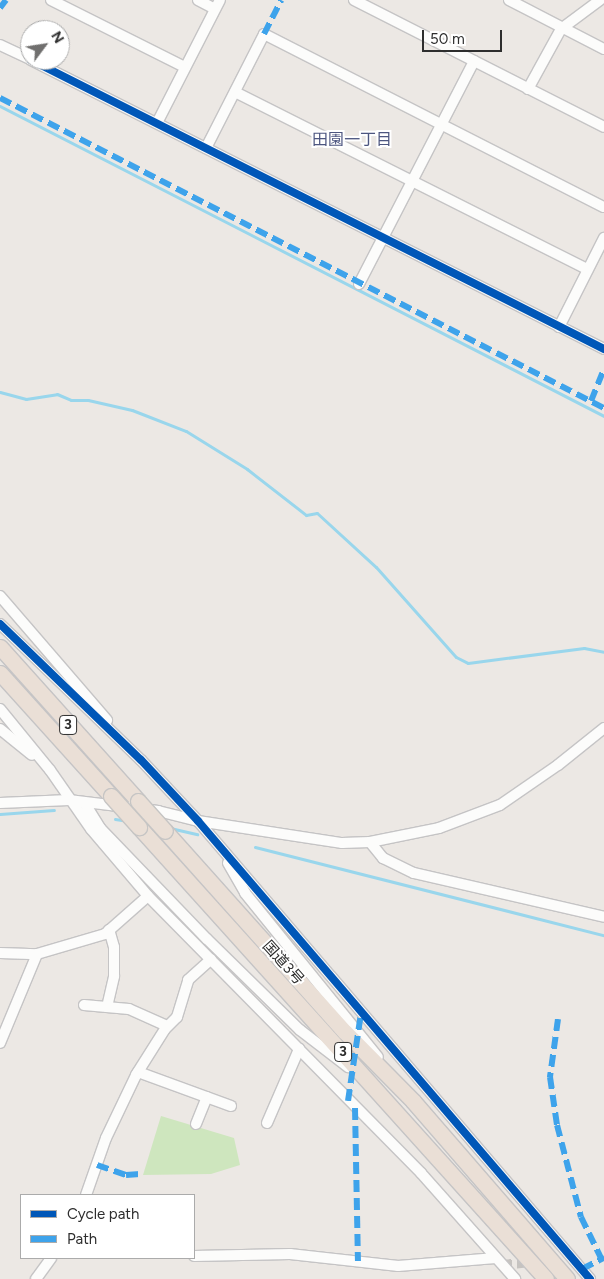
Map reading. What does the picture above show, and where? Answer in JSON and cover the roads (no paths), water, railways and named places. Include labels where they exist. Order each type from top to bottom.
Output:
[{"type":"highway","name":"国道3号","points":[[0,647],[345,1032],[413,1101],[567,1279]]},
{"type":"highway","name":"国道3号","points":[[0,673],[546,1279]]},
{"type":"street","points":[[157,123],[217,4],[198,0]]},
{"type":"street","points":[[354,0],[604,127]]},
{"type":"street","points":[[509,0],[561,29],[604,49]]},
{"type":"street","points":[[528,89],[561,29],[600,0]]},
{"type":"street","points":[[56,1],[186,67]]},
{"type":"street","points":[[206,148],[264,34],[604,206]]},
{"type":"street","points":[[0,45],[20,55]]},
{"type":"street","points":[[359,284],[440,122],[474,61]]},
{"type":"street","points":[[50,70],[604,349]]},
{"type":"street","points":[[235,92],[587,269]]},
{"type":"street","points":[[559,327],[604,238]]},
{"type":"street","points":[[0,596],[141,760],[269,901],[390,1048],[590,1279]]},
{"type":"street","points":[[0,624],[141,760]]},
{"type":"street","points":[[0,709],[50,770],[68,800],[148,896],[421,1174],[514,1279]]},
{"type":"street","points":[[0,803],[68,800],[158,811],[198,821],[342,843],[370,842],[439,828],[500,804],[558,765],[604,728]]},
{"type":"street","points":[[0,729],[50,770]]},
{"type":"street","points":[[84,802],[100,828],[227,959],[300,1030],[371,1084]]},
{"type":"street","points":[[370,842],[383,858],[414,873],[604,917]]},
{"type":"street","points":[[220,849],[245,893],[413,1101]]},
{"type":"street","points":[[0,953],[37,954],[105,934],[148,896]]},
{"type":"street","points":[[108,1007],[114,976],[114,947],[109,930]]},
{"type":"street","points":[[0,1043],[37,954]]},
{"type":"street","points":[[86,1194],[106,1138],[138,1072],[168,1026],[177,1017],[188,980],[211,959]]},
{"type":"street","points":[[84,1005],[129,1009],[168,1026]]},
{"type":"street","points":[[267,1123],[299,1049]]},
{"type":"street","points":[[138,1072],[231,1106]]},
{"type":"street","points":[[196,1124],[207,1097]]},
{"type":"street","points":[[195,1256],[290,1254],[398,1266],[496,1258]]},
{"type":"street","points":[[36,1279],[49,1259]]},
{"type":"waterway","points":[[0,106],[604,416]]},
{"type":"waterway","points":[[0,392],[26,399],[57,394],[71,400],[88,400],[132,410],[186,431],[247,469],[306,515],[317,513],[376,567],[456,657],[468,663],[584,648],[604,652]]},
{"type":"waterway","points":[[0,814],[54,810]]},
{"type":"waterway","points":[[115,819],[127,821]]},
{"type":"waterway","points":[[170,828],[197,834]]},
{"type":"waterway","points":[[255,847],[604,935]]},
{"type":"tunnel","points":[[502,1265],[533,1262]]},
{"type":"district","name":"田園一丁目","points":[[352,140]]}]
